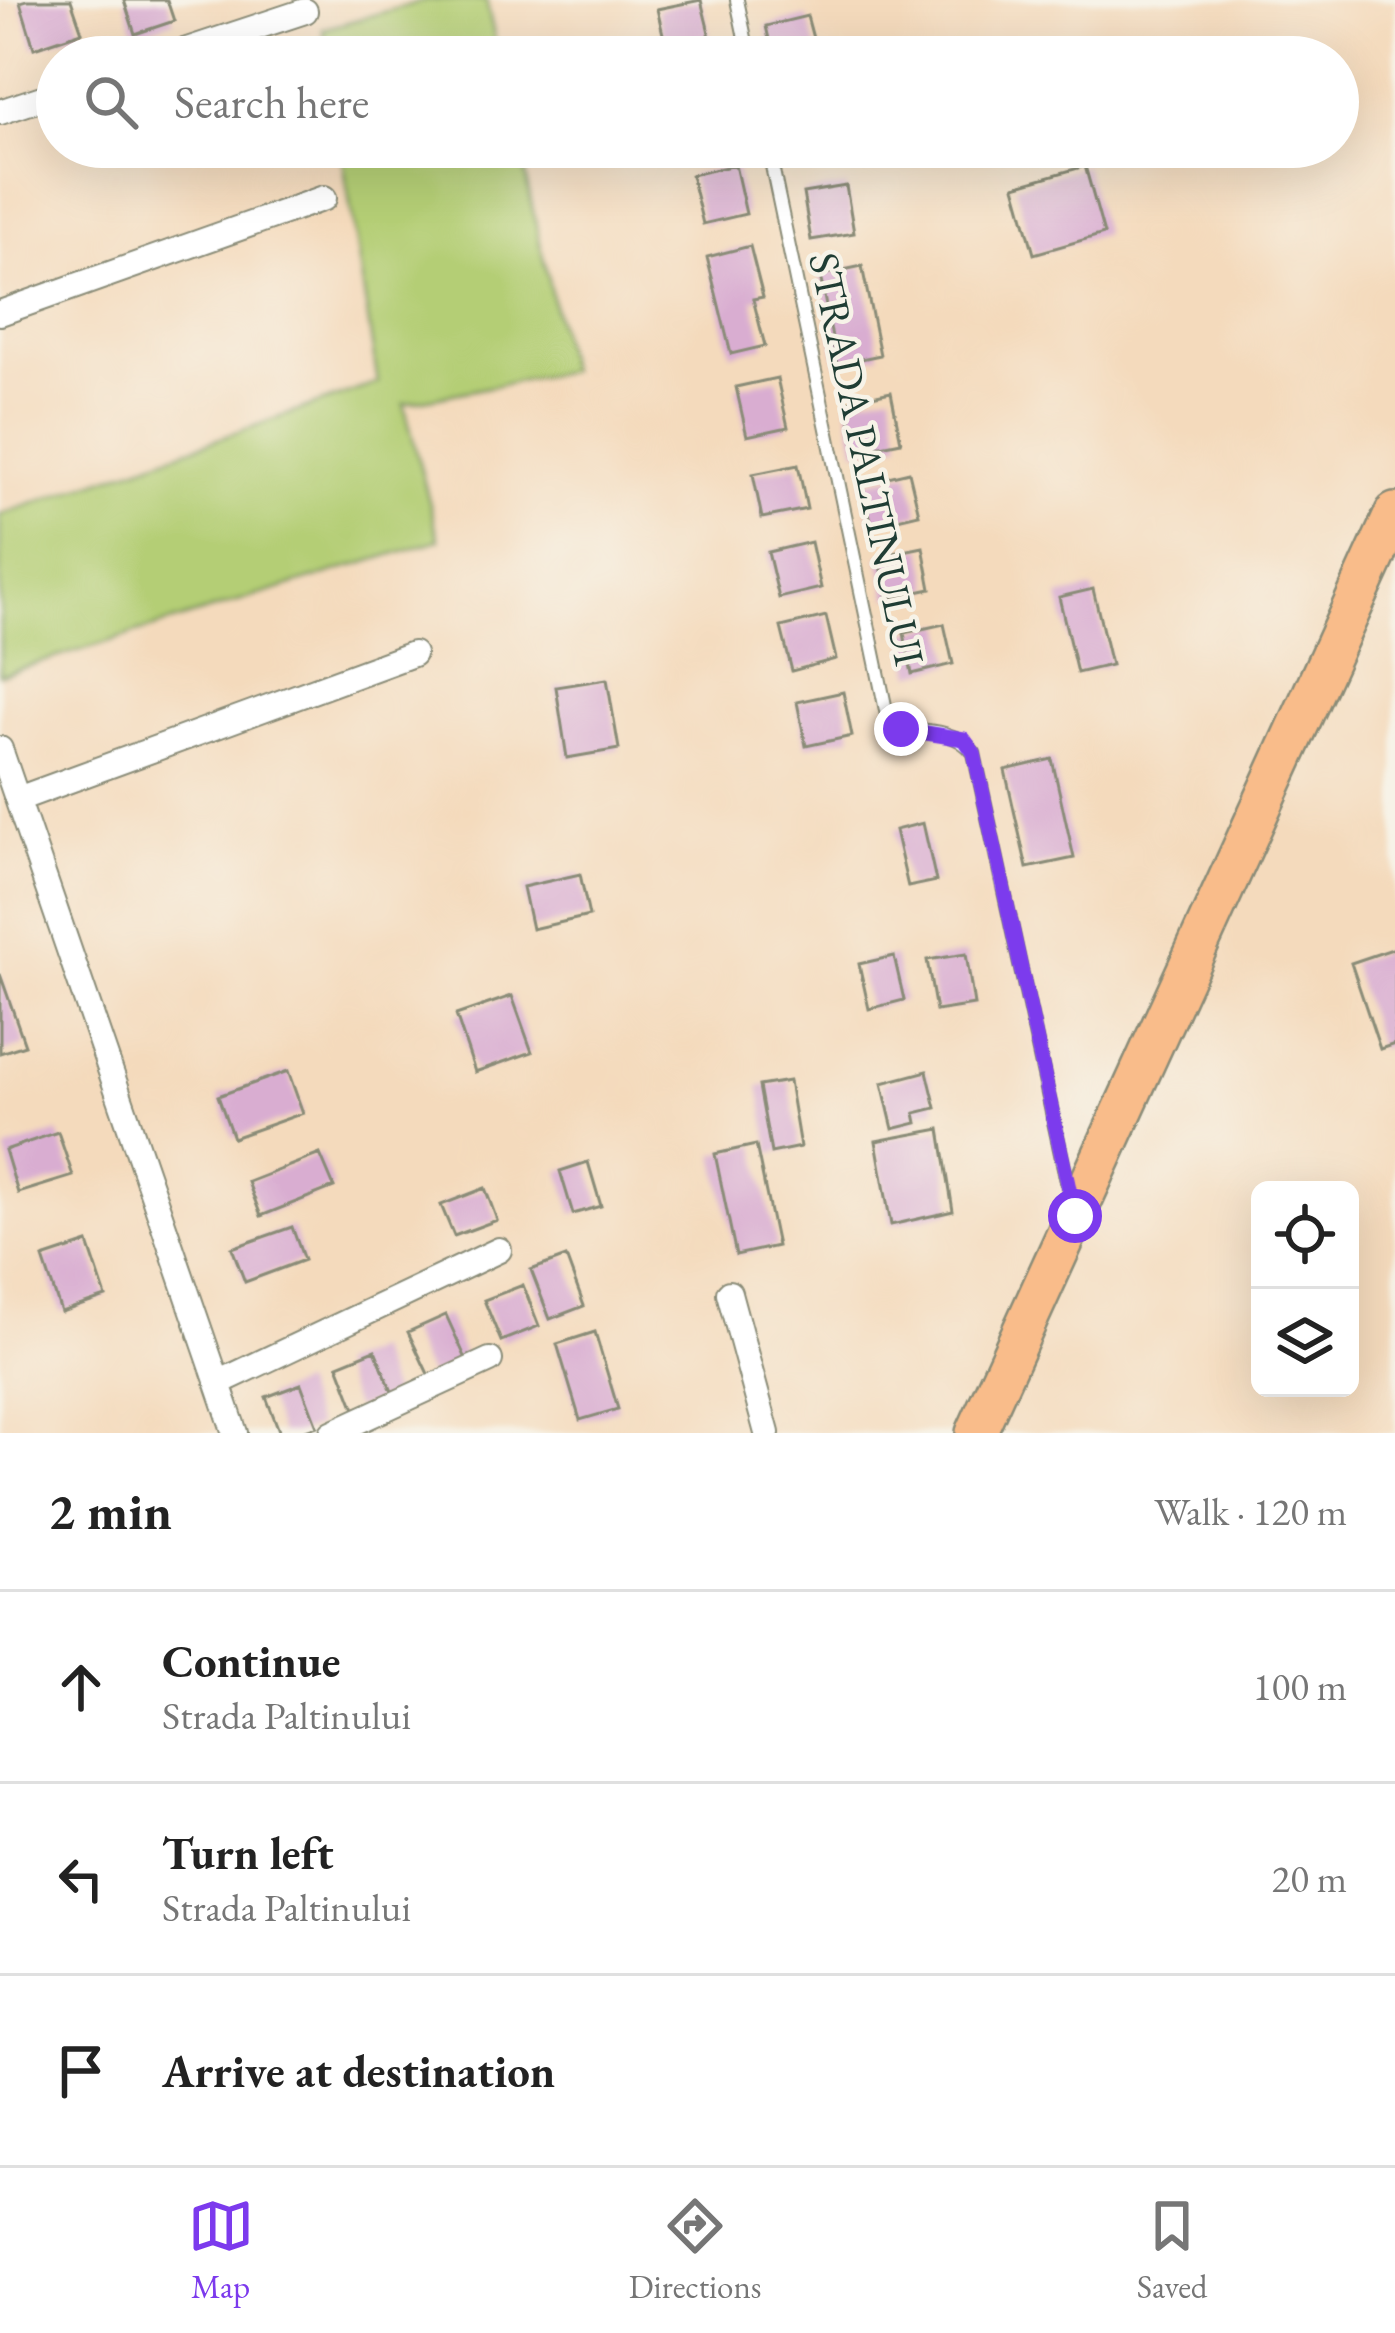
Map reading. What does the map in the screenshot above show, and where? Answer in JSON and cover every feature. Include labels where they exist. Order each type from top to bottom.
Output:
[{"type":"main road","points":[[976,1433],[1395,513]]},
{"type":"street","points":[[229,36],[305,11]]},
{"type":"street","points":[[0,112],[36,100]]},
{"type":"street","points":[[0,313],[324,198]]},
{"type":"street","points":[[18,799],[412,654]]},
{"type":"street","points":[[0,749],[235,1433]]},
{"type":"street","points":[[218,1383],[499,1250]]},
{"type":"street","points":[[729,1293],[767,1433]]},
{"type":"street","points":[[332,1433],[490,1360]]},
{"type":"lane","points":[[736,0],[744,36]]},
{"type":"lane","name":"STRADA PALTINULUI","points":[[772,168],[886,715],[901,729],[964,739],[974,753],[1075,1216]]},
{"type":"green space","points":[[427,0],[486,0],[494,36],[324,36],[323,29]]},
{"type":"green space","points":[[344,168],[524,168],[568,371],[404,404],[439,540],[0,675],[0,515],[378,383]]},
{"type":"building","points":[[71,0],[82,32],[36,36],[34,48],[20,2]]},
{"type":"building","points":[[124,0],[167,0],[174,21],[135,34]]},
{"type":"building","points":[[701,0],[710,36],[663,36],[657,9]]},
{"type":"building","points":[[807,16],[812,36],[768,36],[766,26]]},
{"type":"building","points":[[736,168],[746,214],[703,224],[691,175]]},
{"type":"building","points":[[1086,168],[1104,234],[1034,254],[1015,186]]},
{"type":"building","points":[[846,186],[854,233],[811,240],[803,193]]},
{"type":"building","points":[[750,246],[763,297],[753,299],[765,346],[731,354],[707,257]]},
{"type":"building","points":[[862,266],[880,355],[837,364],[820,275]]},
{"type":"building","points":[[777,378],[788,427],[747,436],[736,387]]},
{"type":"building","points":[[891,392],[901,442],[856,451],[847,401]]},
{"type":"building","points":[[798,465],[807,509],[762,518],[753,474]]},
{"type":"building","points":[[909,472],[919,514],[872,525],[862,483]]},
{"type":"building","points":[[811,542],[821,588],[779,598],[768,552]]},
{"type":"building","points":[[923,547],[931,589],[888,598],[879,556]]},
{"type":"building","points":[[1093,589],[1111,665],[1077,673],[1059,597]]},
{"type":"building","points":[[826,616],[836,659],[792,671],[781,627]]},
{"type":"building","points":[[944,624],[953,664],[912,674],[904,633]]},
{"type":"building","points":[[607,679],[619,749],[567,758],[556,687]]},
{"type":"building","points":[[843,692],[852,736],[806,746],[797,702]]},
{"type":"building","points":[[1052,759],[1074,858],[1027,868],[1005,770]]},
{"type":"building","points":[[923,823],[936,881],[908,887],[895,830]]},
{"type":"building","points":[[580,874],[589,916],[532,929],[523,887]]},
{"type":"building","points":[[1395,948],[1395,1044],[1380,1049],[1351,963]]},
{"type":"building","points":[[966,954],[974,1005],[936,1011],[927,960]]},
{"type":"building","points":[[894,956],[904,1000],[869,1009],[859,964]]},
{"type":"building","points":[[0,974],[25,1045],[0,1053]]},
{"type":"building","points":[[512,996],[532,1052],[475,1072],[456,1015]]},
{"type":"building","points":[[288,1071],[303,1113],[233,1138],[218,1096]]},
{"type":"building","points":[[927,1071],[936,1108],[915,1113],[917,1123],[893,1129],[882,1083]]},
{"type":"building","points":[[789,1081],[800,1147],[771,1153],[759,1086]]},
{"type":"building","points":[[940,1129],[953,1211],[891,1225],[876,1141]]},
{"type":"building","points":[[58,1132],[73,1176],[18,1193],[5,1150]]},
{"type":"building","points":[[756,1145],[777,1246],[736,1255],[715,1154]]},
{"type":"building","points":[[320,1154],[334,1187],[261,1216],[248,1182]]},
{"type":"building","points":[[588,1162],[601,1206],[573,1214],[560,1171]]},
{"type":"building","points":[[485,1188],[497,1220],[454,1236],[441,1205]]},
{"type":"building","points":[[292,1227],[304,1260],[245,1282],[232,1248]]},
{"type":"building","points":[[88,1243],[106,1297],[61,1312],[43,1258]]},
{"type":"building","points":[[566,1257],[584,1306],[550,1319],[531,1270]]},
{"type":"building","points":[[523,1285],[539,1326],[501,1341],[484,1300]]},
{"type":"building","points":[[446,1315],[466,1359],[429,1376],[408,1332]]},
{"type":"building","points":[[595,1332],[618,1409],[580,1420],[557,1344]]},
{"type":"building","points":[[375,1350],[393,1394],[355,1409],[338,1365]]},
{"type":"building","points":[[301,1384],[317,1426],[280,1433],[266,1397]]},
{"type":"route","points":[[901,729],[964,739],[974,753],[1075,1216]]}]
